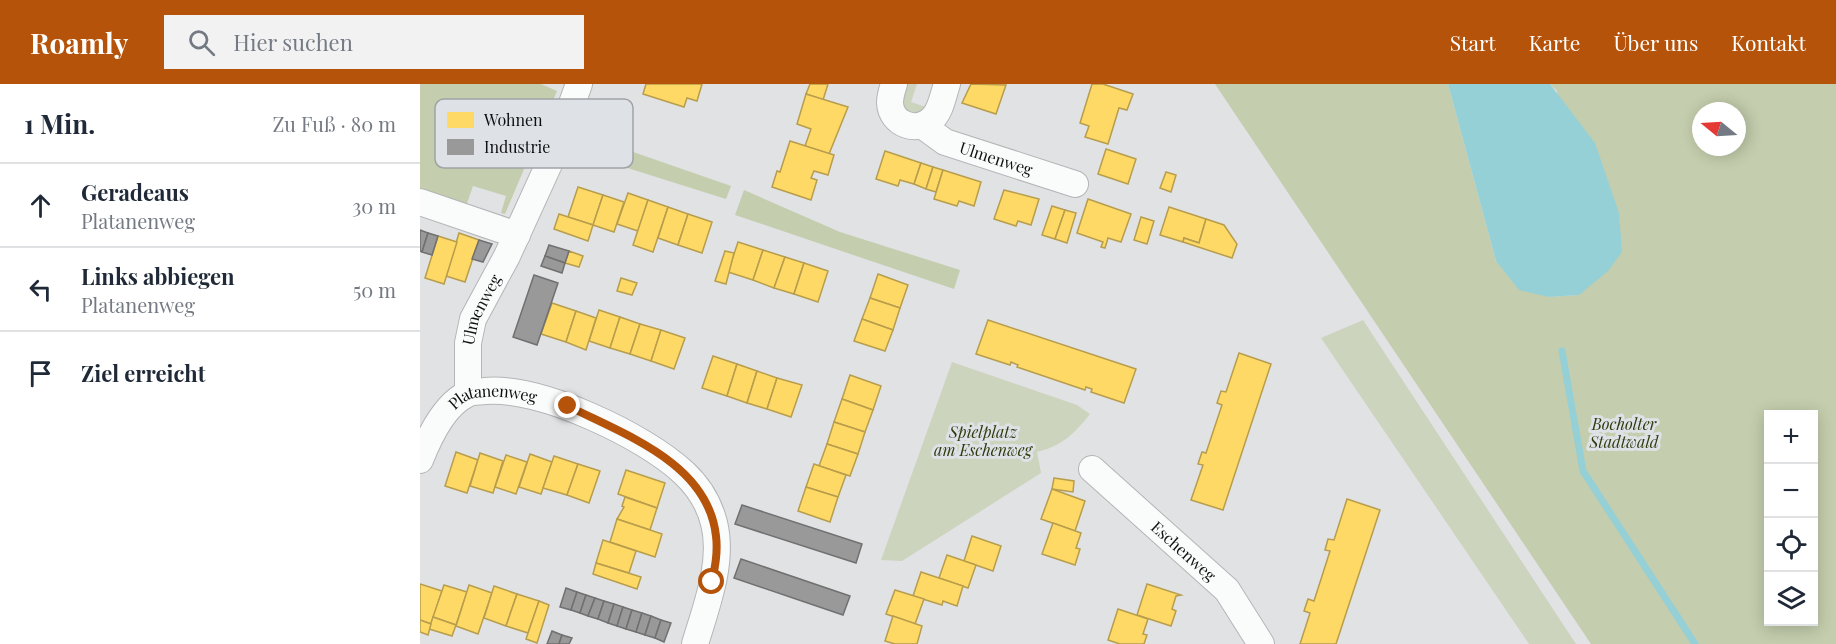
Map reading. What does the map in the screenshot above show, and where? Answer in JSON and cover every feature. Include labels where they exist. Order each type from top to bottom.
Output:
[{"type":"street","name":"Ulmenweg","points":[[574,99],[579,84]]},
{"type":"street","name":"Ulmenweg","points":[[894,84],[890,104],[893,113],[905,125],[923,126],[945,142],[1075,184]]},
{"type":"street","points":[[923,126],[938,113],[947,84]]},
{"type":"street","name":"Ulmenweg","points":[[468,393],[468,343],[473,320],[517,235],[547,168]]},
{"type":"street","points":[[420,202],[517,235]]},
{"type":"street","name":"Platanenweg","points":[[420,460],[431,435],[449,409],[468,393],[501,390],[536,396],[568,406],[662,456],[683,472],[702,493],[714,522],[717,552],[712,582],[695,644]]},
{"type":"street","name":"Eschenweg","points":[[1092,469],[1227,590],[1261,644]]},
{"type":"green space","points":[[420,84],[541,84],[557,91],[554,99],[435,99],[435,168],[524,168],[505,214],[501,213],[506,196],[473,186],[465,209],[420,194]]},
{"type":"green space","points":[[904,84],[917,84],[911,102],[929,108],[914,119],[900,108]]},
{"type":"green space","name":"Bocholter Stadtwald","points":[[1215,84],[1448,84],[1496,261],[1549,297],[1579,295],[1557,91],[1550,84],[1836,84],[1836,644],[1591,644]]},
{"type":"green space","points":[[633,152],[731,186],[726,199],[628,168],[633,168]]},
{"type":"green space","points":[[744,190],[840,232],[960,270],[954,289],[735,215]]},
{"type":"green space","points":[[1363,320],[1576,644],[1529,644],[1321,338]]},
{"type":"green space","name":"Spielplatz am Eschenweg","points":[[952,362],[1077,405],[1090,414],[1067,438],[1037,452],[1041,473],[902,561],[881,560]]},
{"type":"water","points":[[1448,84],[1550,84],[1595,143],[1619,213],[1622,252],[1608,271],[1579,295],[1549,297],[1519,290],[1496,261]]},
{"type":"building: Wohnen","points":[[646,84],[702,84],[697,101],[687,98],[684,107],[643,94]]},
{"type":"building: Wohnen","points":[[810,84],[828,84],[823,100],[806,94]]},
{"type":"building: Wohnen","points":[[971,84],[1006,85],[996,114],[962,103]]},
{"type":"building: Wohnen","points":[[1092,84],[1103,84],[1133,94],[1127,110],[1119,108],[1108,144],[1085,137],[1089,126],[1080,123]]},
{"type":"building: Wohnen","points":[[806,94],[848,107],[829,154],[805,146],[811,129],[797,124]]},
{"type":"building: Wohnen","points":[[790,141],[834,155],[828,175],[814,171],[811,178],[817,180],[811,200],[772,187],[777,171],[780,172]]},
{"type":"building: Wohnen","points":[[1106,149],[1136,159],[1128,184],[1098,174]]},
{"type":"building: Wohnen","points":[[885,151],[921,163],[914,184],[900,180],[898,186],[876,179]]},
{"type":"building: Wohnen","points":[[921,163],[933,167],[926,189],[914,184]]},
{"type":"building: Wohnen","points":[[933,167],[943,170],[936,192],[926,189]]},
{"type":"building: Wohnen","points":[[943,170],[981,182],[974,206],[959,201],[957,206],[934,199]]},
{"type":"building: Wohnen","points":[[1166,172],[1176,175],[1171,192],[1160,188]]},
{"type":"building: Wohnen","points":[[578,187],[603,195],[593,225],[568,217]]},
{"type":"building: Wohnen","points":[[1004,190],[1039,199],[1031,225],[1018,221],[1016,226],[994,219]]},
{"type":"building: Wohnen","points":[[628,193],[648,200],[638,231],[617,224]]},
{"type":"building: Wohnen","points":[[603,195],[624,202],[614,232],[593,225]]},
{"type":"building: Wohnen","points":[[1088,199],[1131,214],[1121,242],[1108,238],[1105,248],[1101,247],[1103,242],[1077,233]]},
{"type":"building: Wohnen","points":[[648,200],[668,207],[653,252],[633,245]]},
{"type":"building: Wohnen","points":[[1052,206],[1065,210],[1055,239],[1042,235]]},
{"type":"building: Wohnen","points":[[668,207],[688,214],[678,245],[658,238]]},
{"type":"building: Wohnen","points":[[1169,207],[1206,219],[1199,243],[1184,238],[1183,242],[1160,235]]},
{"type":"building: Wohnen","points":[[1065,210],[1076,213],[1067,243],[1055,239]]},
{"type":"building: Wohnen","points":[[559,214],[593,225],[588,241],[554,229]]},
{"type":"building: Wohnen","points":[[688,214],[712,222],[702,253],[678,245]]},
{"type":"building: Wohnen","points":[[1141,217],[1154,221],[1147,244],[1134,240]]},
{"type":"building: Wohnen","points":[[1206,219],[1224,225],[1237,244],[1232,258],[1183,242],[1184,238],[1199,243]]},
{"type":"building: Wohnen","points":[[459,233],[479,240],[465,282],[446,276]]},
{"type":"building: Wohnen","points":[[438,236],[457,242],[444,284],[425,278]]},
{"type":"building: Wohnen","points":[[738,242],[763,250],[753,280],[728,272]]},
{"type":"building: Wohnen","points":[[763,250],[785,257],[774,288],[753,280]]},
{"type":"building: Wohnen","points":[[569,251],[583,256],[579,267],[565,263]]},
{"type":"building: Wohnen","points":[[725,251],[734,253],[726,284],[715,281]]},
{"type":"building: Wohnen","points":[[785,257],[804,263],[794,294],[774,288]]},
{"type":"building: Wohnen","points":[[804,263],[828,271],[818,302],[794,294]]},
{"type":"building: Wohnen","points":[[878,274],[908,285],[900,308],[870,298]]},
{"type":"building: Wohnen","points":[[621,278],[637,283],[632,295],[617,291]]},
{"type":"building: Wohnen","points":[[870,298],[900,308],[893,330],[862,319]]},
{"type":"building: Wohnen","points":[[552,303],[576,311],[566,342],[541,334]]},
{"type":"building: Wohnen","points":[[599,310],[620,317],[610,348],[589,341]]},
{"type":"building: Wohnen","points":[[576,311],[596,318],[586,350],[566,342]]},
{"type":"building: Wohnen","points":[[620,317],[640,324],[630,354],[610,348]]},
{"type":"building: Wohnen","points":[[862,319],[893,330],[885,351],[854,341]]},
{"type":"building: Wohnen","points":[[988,320],[1136,369],[1124,403],[1091,392],[1092,389],[1086,387],[1085,390],[1017,367],[1018,365],[1011,362],[1010,365],[976,354]]},
{"type":"building: Wohnen","points":[[640,324],[661,330],[651,361],[630,354]]},
{"type":"building: Wohnen","points":[[661,330],[685,338],[674,369],[651,361]]},
{"type":"building: Wohnen","points":[[1239,353],[1271,364],[1223,510],[1191,500],[1203,465],[1198,464],[1202,452],[1206,453],[1222,405],[1217,403],[1221,391],[1226,392]]},
{"type":"building: Wohnen","points":[[713,356],[737,364],[727,396],[702,388]]},
{"type":"building: Wohnen","points":[[737,364],[757,371],[747,403],[727,396]]},
{"type":"building: Wohnen","points":[[757,371],[777,378],[767,409],[747,403]]},
{"type":"building: Wohnen","points":[[850,375],[881,386],[873,410],[842,399]]},
{"type":"building: Wohnen","points":[[777,378],[802,385],[791,417],[767,409]]},
{"type":"building: Wohnen","points":[[842,399],[873,410],[865,432],[834,422]]},
{"type":"building: Wohnen","points":[[834,422],[865,432],[858,454],[827,444]]},
{"type":"building: Wohnen","points":[[827,444],[858,454],[850,476],[819,466]]},
{"type":"building: Wohnen","points":[[456,452],[478,460],[467,493],[445,486]]},
{"type":"building: Wohnen","points":[[480,453],[503,461],[493,493],[470,486]]},
{"type":"building: Wohnen","points":[[530,454],[552,462],[541,494],[519,487]]},
{"type":"building: Wohnen","points":[[506,455],[527,462],[516,494],[495,487]]},
{"type":"building: Wohnen","points":[[554,456],[578,464],[567,495],[543,488]]},
{"type":"building: Wohnen","points":[[578,464],[600,471],[589,503],[567,495]]},
{"type":"building: Wohnen","points":[[814,464],[846,475],[838,497],[806,487]]},
{"type":"building: Wohnen","points":[[626,470],[665,483],[657,508],[618,494]]},
{"type":"building: Wohnen","points":[[1054,478],[1074,481],[1073,492],[1052,489]]},
{"type":"building: Wohnen","points":[[806,487],[838,497],[830,522],[798,511]]},
{"type":"building: Wohnen","points":[[1052,489],[1085,501],[1075,531],[1041,519]]},
{"type":"building: Wohnen","points":[[625,497],[657,508],[650,530],[617,519],[624,507],[622,506]]},
{"type":"building: Wohnen","points":[[1347,499],[1380,510],[1336,644],[1300,644],[1310,613],[1304,611],[1308,599],[1314,601],[1330,551],[1325,550],[1328,539],[1334,540]]},
{"type":"building: Wohnen","points":[[617,519],[662,534],[655,557],[610,542]]},
{"type":"building: Wohnen","points":[[1053,523],[1081,533],[1076,548],[1080,549],[1075,565],[1042,554]]},
{"type":"building: Wohnen","points":[[972,536],[1001,546],[993,571],[964,561]]},
{"type":"building: Wohnen","points":[[603,540],[636,551],[629,573],[596,563]]},
{"type":"building: Wohnen","points":[[947,555],[976,565],[968,588],[939,578]]},
{"type":"building: Wohnen","points":[[596,563],[641,577],[637,589],[593,574]]},
{"type":"building: Wohnen","points":[[921,572],[963,586],[957,606],[943,601],[942,605],[913,596]]},
{"type":"building: Wohnen","points":[[420,584],[442,591],[431,624],[420,620]]},
{"type":"building: Wohnen","points":[[1147,584],[1181,595],[1176,596],[1172,609],[1176,611],[1171,626],[1137,615]]},
{"type":"building: Wohnen","points":[[444,585],[467,592],[456,625],[433,617]]},
{"type":"building: Wohnen","points":[[469,585],[492,593],[478,634],[456,626]]},
{"type":"building: Wohnen","points":[[494,586],[517,594],[506,626],[484,618]]},
{"type":"building: Wohnen","points":[[895,590],[924,599],[915,624],[886,614]]},
{"type":"building: Wohnen","points":[[517,594],[539,601],[528,633],[506,626]]},
{"type":"building: Wohnen","points":[[539,601],[549,605],[537,643],[526,639]]},
{"type":"building: Wohnen","points":[[1118,609],[1148,619],[1143,634],[1147,635],[1144,644],[1120,644],[1108,640]]},
{"type":"building: Wohnen","points":[[893,616],[922,626],[917,644],[895,644],[885,641]]},
{"type":"building: Wohnen","points":[[433,617],[456,625],[452,636],[429,629]]},
{"type":"building: Wohnen","points":[[420,620],[431,624],[428,635],[420,632]]},
{"type":"building: Industrie","points":[[420,230],[428,233],[422,252],[420,251]]},
{"type":"building: Industrie","points":[[428,233],[438,236],[432,255],[422,252]]},
{"type":"building: Industrie","points":[[479,240],[492,244],[483,262],[472,259]]},
{"type":"building: Industrie","points":[[549,245],[569,251],[565,263],[545,256]]},
{"type":"building: Industrie","points":[[545,256],[565,263],[562,273],[541,266]]},
{"type":"building: Industrie","points":[[534,275],[558,283],[537,345],[513,337]]},
{"type":"building: Industrie","points":[[742,505],[862,544],[856,563],[735,524]]},
{"type":"building: Industrie","points":[[741,559],[850,596],[843,615],[734,578]]},
{"type":"building: Industrie","points":[[566,588],[577,592],[571,610],[560,607]]},
{"type":"building: Industrie","points":[[577,592],[586,595],[580,613],[571,610]]},
{"type":"building: Industrie","points":[[586,595],[595,598],[588,616],[580,613]]},
{"type":"building: Industrie","points":[[595,598],[604,601],[598,619],[588,616]]},
{"type":"building: Industrie","points":[[604,601],[614,604],[608,623],[598,619]]},
{"type":"building: Industrie","points":[[614,604],[623,607],[617,626],[608,623]]},
{"type":"building: Industrie","points":[[623,607],[632,610],[626,629],[617,626]]},
{"type":"building: Industrie","points":[[632,610],[642,613],[636,632],[626,629]]},
{"type":"building: Industrie","points":[[642,613],[651,616],[645,635],[636,632]]},
{"type":"building: Industrie","points":[[651,616],[661,620],[655,638],[645,635]]},
{"type":"building: Industrie","points":[[661,620],[671,623],[664,642],[655,638]]},
{"type":"building: Industrie","points":[[552,631],[562,635],[559,644],[547,644]]},
{"type":"building: Industrie","points":[[562,635],[572,638],[569,644],[559,644]]},
{"type":"waterway","points":[[1562,351],[1583,471],[1695,644]]},
{"type":"route","points":[[568,406],[662,456],[683,472],[702,493],[714,522],[716,537],[717,552],[712,582]]}]
